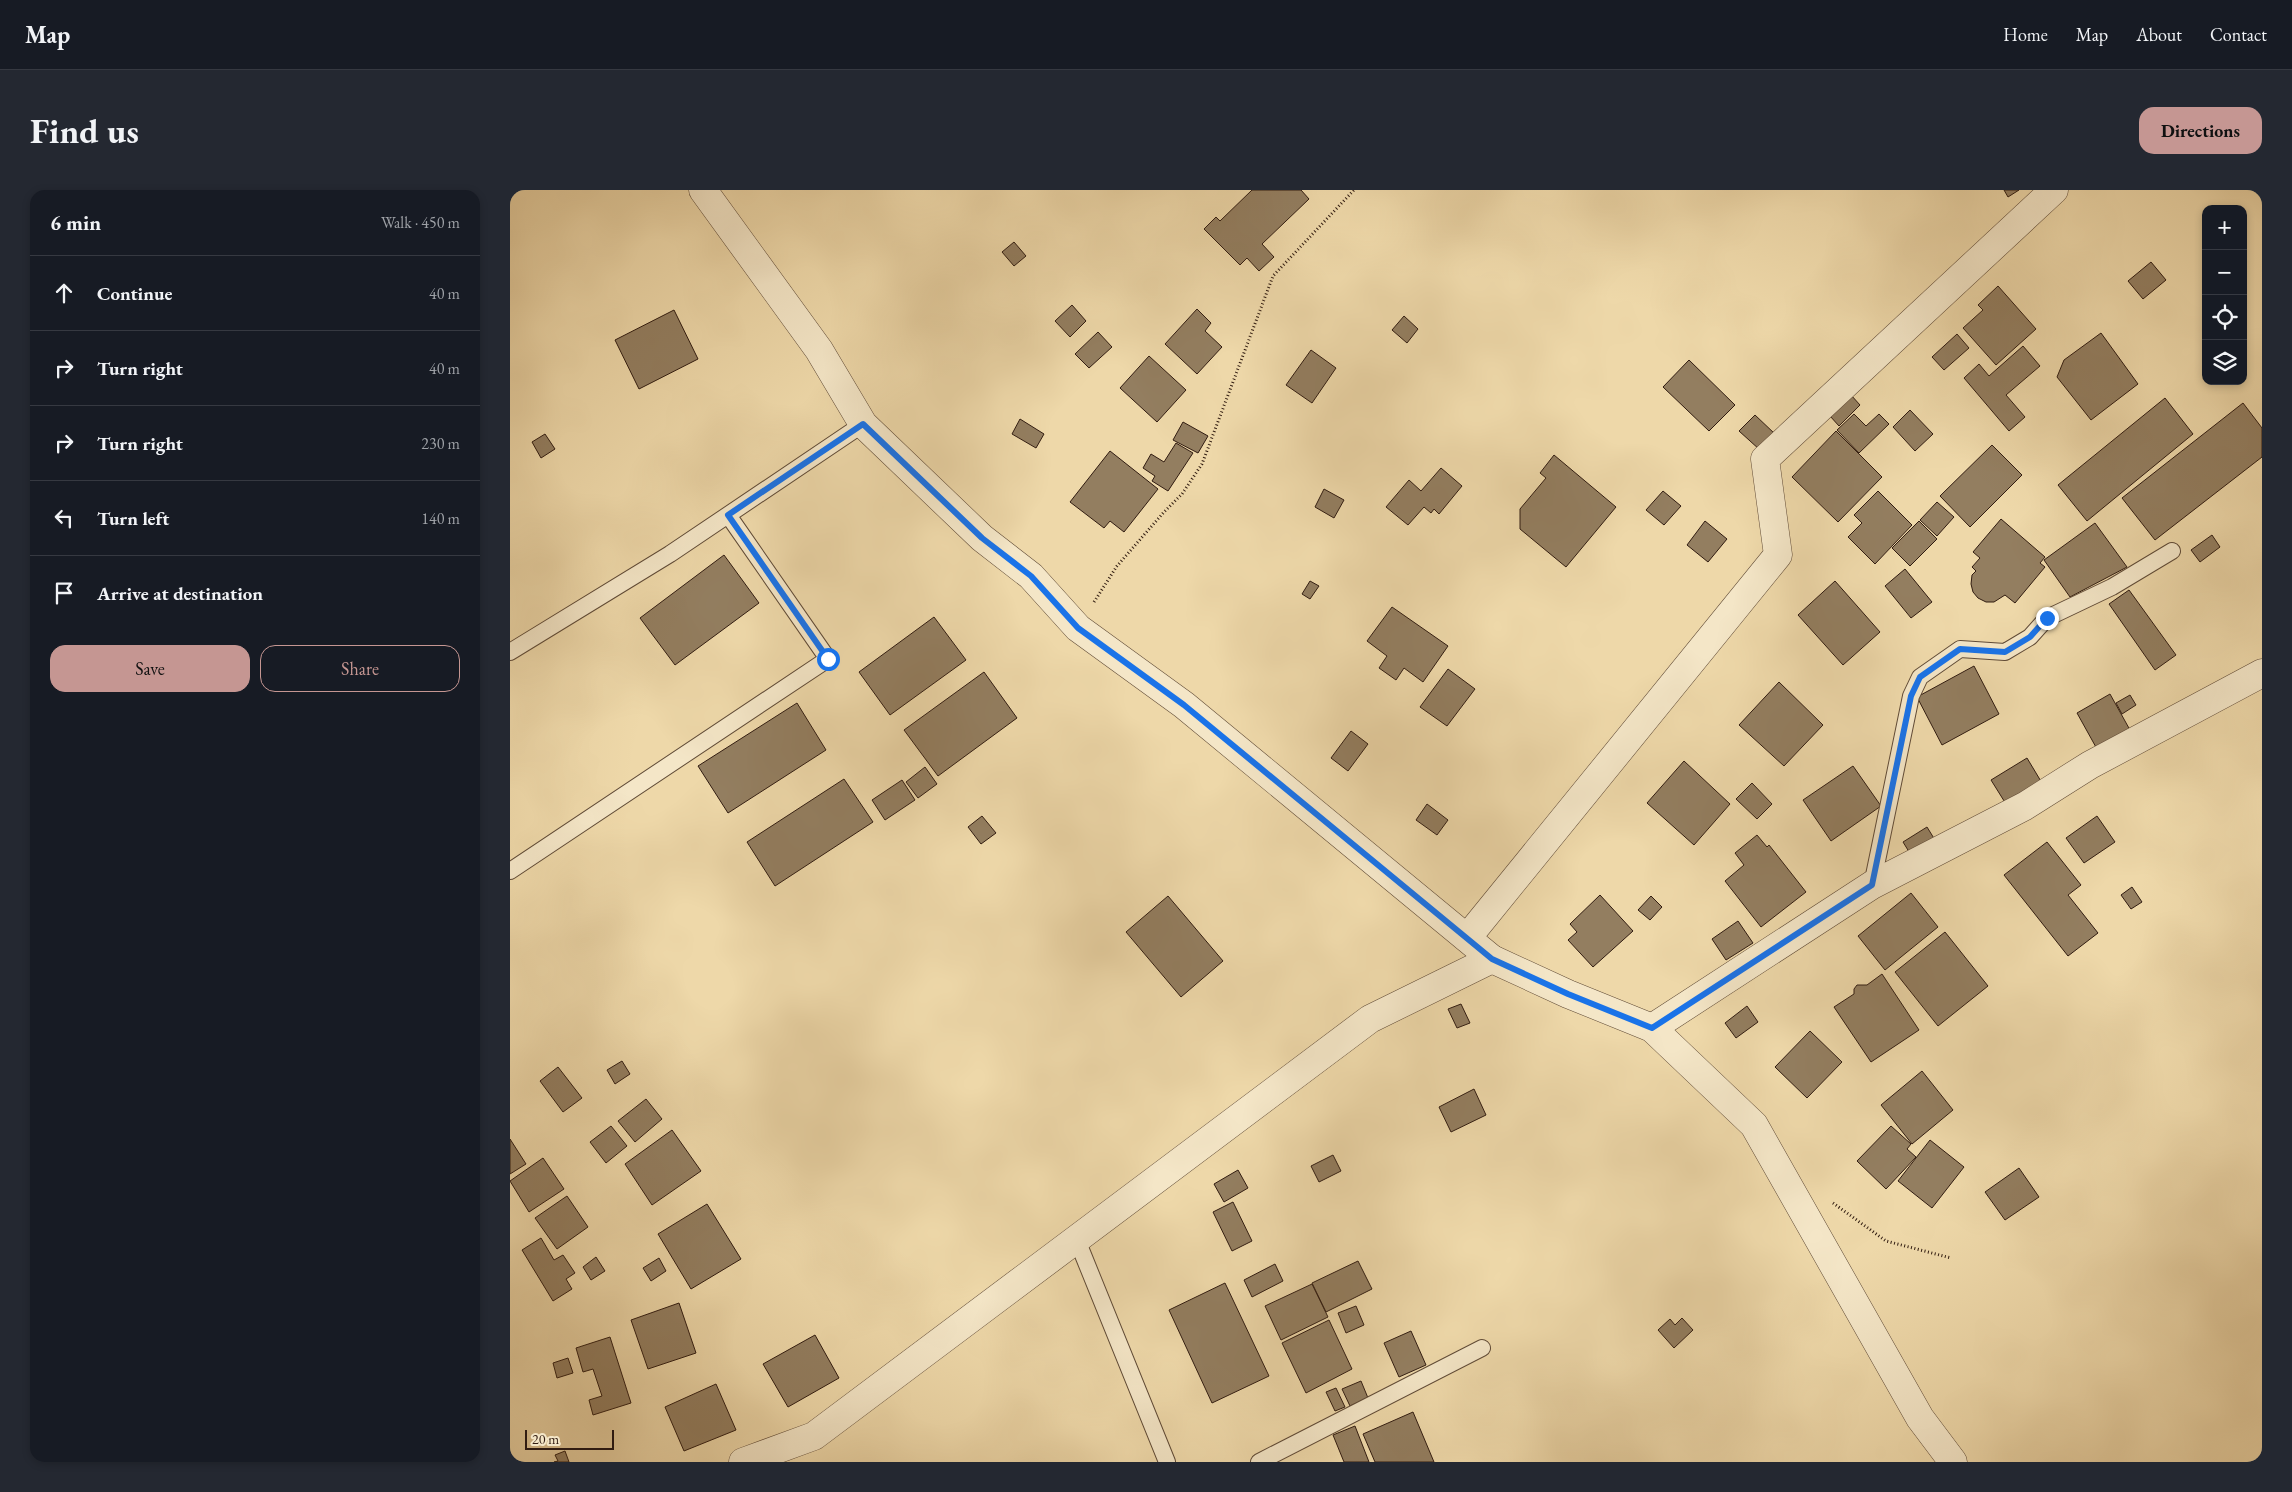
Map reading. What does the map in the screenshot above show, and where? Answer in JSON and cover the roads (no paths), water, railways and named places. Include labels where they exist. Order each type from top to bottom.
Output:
[{"type":"street","points":[[703,190],[819,350],[863,424],[982,538],[1031,576],[1078,628],[1184,705],[1492,959],[1568,994],[1652,1028],[1754,1125],[1920,1418],[1953,1462]]},
{"type":"street","points":[[1468,938],[1778,555],[1765,459],[2054,190]]},
{"type":"street","points":[[1652,1028],[1872,885],[2025,806],[2090,766],[2262,673]]},
{"type":"street","points":[[743,1462],[814,1436],[1370,1019],[1492,959]]},
{"type":"lane","points":[[510,652],[670,554],[863,424]]},
{"type":"lane","points":[[510,871],[828,659],[728,515]]},
{"type":"lane","points":[[1872,885],[1911,696],[1920,677],[1960,649],[2005,652],[2030,637],[2047,618],[2112,587],[2172,551]]},
{"type":"lane","points":[[1077,1240],[1167,1462]]},
{"type":"lane","points":[[1259,1462],[1482,1348]]}]
